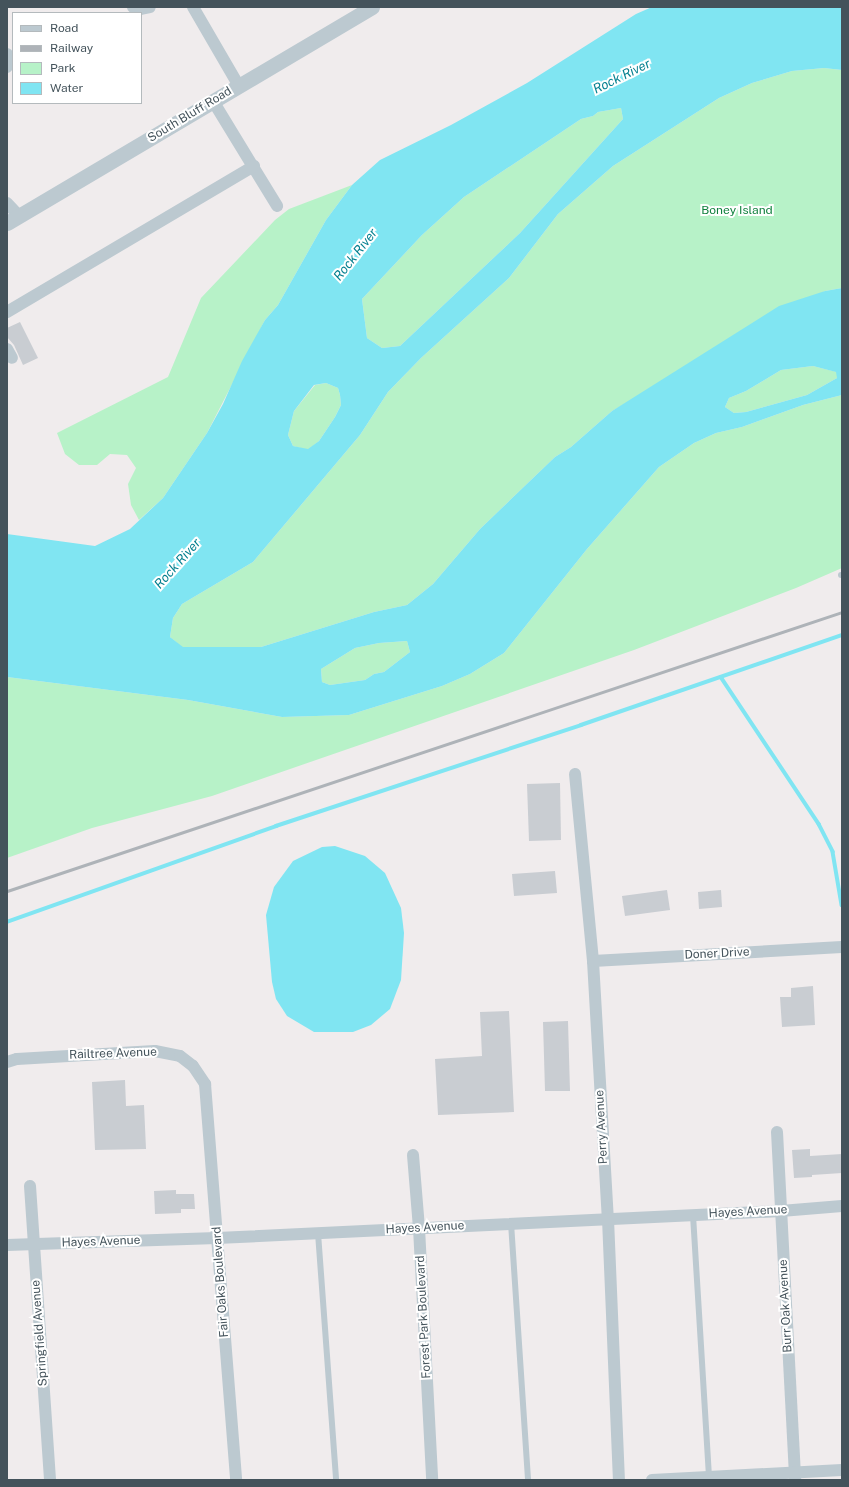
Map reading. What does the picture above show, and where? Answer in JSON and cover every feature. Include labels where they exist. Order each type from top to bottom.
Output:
[{"type":"street","points":[[133,7],[140,9],[150,7]]},
{"type":"street","points":[[194,7],[239,86]]},
{"type":"street","name":"South Bluff Road","points":[[13,220],[372,7]]},
{"type":"street","points":[[7,54],[9,59],[7,67]]},
{"type":"street","points":[[213,101],[277,206]]},
{"type":"street","points":[[7,312],[254,166]]},
{"type":"street","points":[[7,203],[13,220]]},
{"type":"street","name":"Perry Avenue","points":[[575,774],[593,961],[608,1219],[619,1480]]},
{"type":"street","name":"Doner Drive","points":[[593,961],[842,947]]},
{"type":"street","name":"Railtree Avenue","points":[[7,1062],[17,1059],[155,1051],[180,1056],[193,1066],[205,1084]]},
{"type":"street","name":"Fair Oaks Boulevard","points":[[205,1084],[236,1480]]},
{"type":"street","name":"Burr Oak Avenue","points":[[777,1132],[795,1476]]},
{"type":"street","name":"Forest Park Boulevard","points":[[413,1155],[419,1228],[432,1480]]},
{"type":"street","name":"Springfield Avenue","points":[[30,1186],[50,1480]]},
{"type":"street","name":"Hayes Avenue","points":[[7,1245],[217,1238],[781,1211],[842,1206]]},
{"type":"street","points":[[652,1480],[795,1476],[842,1470]]},
{"type":"lane","points":[[693,1215],[709,1479]]},
{"type":"lane","points":[[511,1223],[528,1480]]},
{"type":"lane","points":[[318,1233],[336,1480]]},
{"type":"green space","name":"Boney Island","points":[[824,68],[842,70],[842,288],[825,291],[612,411],[571,447],[555,457],[480,529],[433,584],[407,605],[374,612],[261,647],[182,647],[170,637],[173,618],[182,604],[253,562],[360,435],[388,392],[421,358],[509,278],[558,214],[613,166],[719,98],[752,83],[792,71]]},
{"type":"green space","points":[[621,108],[623,119],[520,233],[400,346],[382,348],[367,338],[362,299],[422,235],[464,197],[581,119],[593,116],[598,112]]},
{"type":"green space","points":[[352,185],[326,220],[278,305],[265,320],[207,433],[163,498],[139,520],[131,505],[128,484],[136,468],[127,455],[110,454],[97,465],[79,465],[65,454],[57,433],[168,377],[201,298],[275,220],[289,209]]},
{"type":"green space","points":[[813,366],[837,372],[837,378],[807,395],[746,412],[734,413],[725,407],[729,398],[746,391],[781,370]]},
{"type":"green space","points":[[326,383],[338,388],[340,395],[341,405],[335,417],[319,441],[308,450],[293,446],[288,435],[294,411],[315,385]]},
{"type":"green space","points":[[842,395],[842,568],[796,588],[634,650],[212,796],[92,828],[7,858],[7,677],[188,700],[282,717],[349,715],[442,686],[470,674],[504,653],[587,549],[659,467],[694,443],[716,433],[742,427],[803,405]]},
{"type":"green space","points":[[407,641],[410,652],[384,672],[374,674],[365,680],[330,685],[322,682],[321,669],[355,648],[379,643]]},
{"type":"water","name":"Rock River","points":[[652,7],[842,7],[842,70],[824,68],[792,71],[752,83],[719,98],[613,166],[558,214],[509,278],[421,358],[388,392],[360,435],[253,562],[182,604],[173,618],[170,637],[183,647],[261,647],[374,612],[407,605],[433,584],[480,529],[555,457],[571,447],[612,411],[779,306],[825,291],[842,288],[842,395],[803,405],[742,427],[716,433],[694,443],[659,467],[587,549],[504,653],[470,674],[442,686],[349,715],[282,717],[188,700],[7,677],[7,534],[95,546],[130,529],[163,498],[207,433],[223,404],[242,361],[265,320],[278,305],[326,220],[352,185],[380,160],[451,125],[527,83],[636,14]],"holes":[[[621,108],[623,119],[520,233],[400,346],[382,348],[367,338],[362,299],[422,235],[464,197],[581,119],[593,116],[598,112]],[[813,366],[836,372],[837,378],[807,395],[746,412],[734,413],[725,407],[729,398],[746,391],[781,370]],[[326,383],[338,388],[341,405],[319,441],[308,449],[293,446],[288,435],[294,411],[314,385]],[[407,641],[410,652],[384,672],[374,674],[365,680],[330,685],[322,682],[321,669],[355,648],[379,643]]]},
{"type":"water","points":[[335,846],[365,856],[385,873],[401,908],[404,933],[401,980],[390,1009],[371,1025],[353,1032],[314,1032],[287,1016],[276,999],[272,982],[266,915],[274,887],[293,861],[322,847]]},
{"type":"building","points":[[20,322],[38,358],[23,365],[14,345],[7,337],[7,328]]},
{"type":"building","points":[[560,783],[561,840],[529,841],[527,784]]},
{"type":"building","points":[[555,871],[557,893],[514,896],[512,874]]},
{"type":"building","points":[[667,890],[670,910],[625,916],[622,896]]},
{"type":"building","points":[[721,890],[722,907],[699,909],[698,892]]},
{"type":"building","points":[[813,986],[815,1025],[782,1027],[780,997],[791,997],[791,988]]},
{"type":"building","points":[[509,1011],[514,1112],[438,1115],[435,1059],[482,1056],[480,1012]]},
{"type":"building","points":[[568,1021],[570,1091],[545,1091],[543,1022]]},
{"type":"building","points":[[125,1080],[126,1106],[144,1105],[146,1149],[95,1150],[92,1082]]},
{"type":"building","points":[[810,1149],[810,1156],[842,1154],[842,1173],[794,1178],[792,1150]]},
{"type":"building","points":[[176,1190],[176,1194],[194,1194],[195,1209],[181,1209],[181,1213],[155,1214],[154,1191]]},
{"type":"waterway","points":[[7,922],[276,826],[581,725],[842,635]]},
{"type":"waterway","points":[[721,677],[819,824],[833,852],[842,905]]},
{"type":"railway","points":[[7,891],[842,612]]}]
